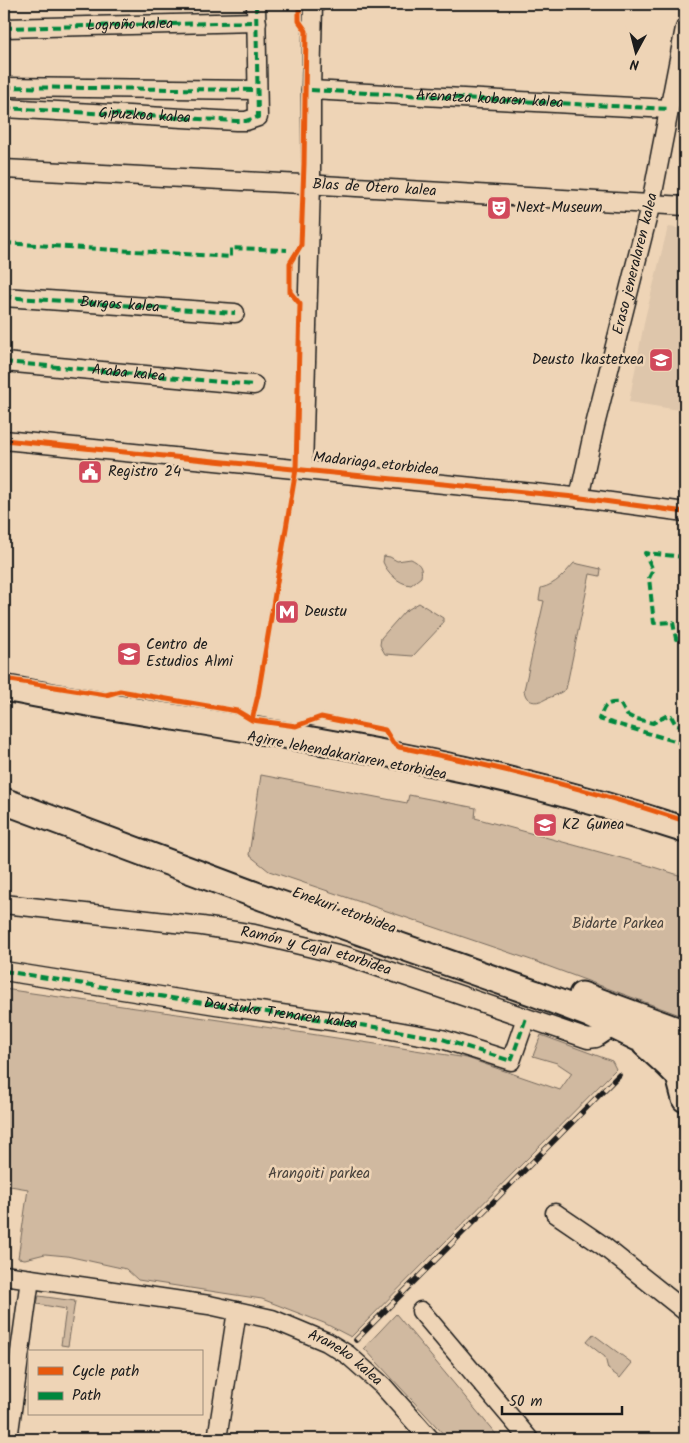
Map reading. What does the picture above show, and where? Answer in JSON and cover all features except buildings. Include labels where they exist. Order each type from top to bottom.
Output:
[{"type":"main road","name":"Agirre lehendakariaren etorbidea","points":[[4,688],[416,759],[608,806],[685,830]]},
{"type":"main road","name":"Agirre lehendakariaren etorbidea","points":[[4,698],[415,767],[604,813],[685,838]]},
{"type":"main road","name":"Enekuri etorbidea","points":[[4,785],[269,885],[679,1031]]},
{"type":"main road","name":"Enekuri etorbidea","points":[[4,801],[264,898],[534,993],[589,1014],[638,1038],[685,1054]]},
{"type":"main road","points":[[614,1026],[630,1023],[654,1031],[679,1031]]},
{"type":"main road","name":"Enekuri etorbidea","points":[[638,1038],[679,1076],[685,1099]]},
{"type":"street","name":"Gipuzkoa kalea","points":[[4,108],[246,121],[258,117],[256,4]]},
{"type":"street","points":[[303,469],[311,184],[313,4]]},
{"type":"street","name":"Logroño kalea","points":[[4,28],[256,22]]},
{"type":"street","name":"Eraso jeneralaren kalea","points":[[579,498],[594,429],[651,203],[685,28]]},
{"type":"street","name":"Gipuzkoa kalea","points":[[4,87],[258,90]]},
{"type":"street","name":"Arenatza kobaren kalea","points":[[311,90],[669,109]]},
{"type":"street","name":"Blas de Otero kalea","points":[[4,169],[311,184],[685,206]]},
{"type":"street","name":"Burgos kalea","points":[[4,297],[235,312]]},
{"type":"street","name":"Araba kalea","points":[[4,362],[254,385]]},
{"type":"street","name":"Madariaga etorbidea","points":[[4,440],[579,498],[685,512]]},
{"type":"street","name":"Ramón y Cajal etorbidea","points":[[4,904],[202,926],[254,934],[346,956],[588,1039],[596,1038],[614,1026]]},
{"type":"street","name":"Deustuko Trenaren kalea","points":[[4,971],[442,1039],[511,1061],[526,1018]]},
{"type":"street","points":[[555,1213],[602,1245],[685,1311]]},
{"type":"street","name":"Araneko kalea","points":[[4,1275],[209,1305],[272,1319],[327,1342],[348,1355],[383,1386],[430,1439]]},
{"type":"street","points":[[8,1439],[30,1279]]},
{"type":"street","points":[[217,1439],[237,1311]]},
{"type":"street","points":[[421,1311],[529,1439]]},
{"type":"shaded area","name":"Deusto Ikastetxea","points":[[668,227],[685,229],[685,411],[629,402],[645,318]]},
{"type":"green space","points":[[384,556],[397,561],[411,559],[421,568],[421,577],[411,585],[402,582],[387,570],[383,562]]},
{"type":"green space","points":[[574,563],[601,569],[600,576],[590,574],[566,689],[543,701],[531,701],[527,698],[524,690],[544,601],[539,600],[541,588],[556,581]]},
{"type":"green space","points":[[419,603],[443,618],[441,626],[413,656],[385,654],[380,645],[381,638],[404,612]]},
{"type":"green space","name":"Bidarte Parkea","points":[[261,775],[407,803],[409,795],[476,808],[475,818],[685,877],[685,1017],[534,961],[269,871],[249,855]]},
{"type":"green space","name":"Arangoiti parkea","points":[[4,989],[467,1058],[560,1090],[572,1073],[557,1063],[533,1056],[541,1035],[612,1061],[616,1069],[351,1337],[324,1323],[262,1299],[138,1280],[126,1269],[67,1256],[45,1254],[25,1259],[18,1258],[28,1189],[4,1185]]},
{"type":"green space","points":[[39,1296],[75,1301],[68,1346],[61,1345],[66,1309],[37,1304]]},
{"type":"green space","points":[[396,1314],[500,1439],[448,1439],[364,1348]]},
{"type":"green space","points":[[593,1334],[632,1363],[620,1378],[608,1369],[605,1357],[586,1342]]},
{"type":"railway","points":[[356,1340],[619,1075]]},
{"type":"marked path","points":[[4,108],[236,121],[246,121],[258,117],[256,4]]},
{"type":"marked path","points":[[4,28],[257,22]]},
{"type":"marked path","points":[[4,87],[257,90]]},
{"type":"marked path","points":[[311,90],[669,109]]},
{"type":"marked path","points":[[4,243],[231,257],[231,248],[287,250]]},
{"type":"marked path","points":[[4,297],[235,313]]},
{"type":"marked path","points":[[4,362],[254,385]]},
{"type":"marked path","points":[[685,557],[645,553],[653,570],[649,578],[654,623],[673,622],[676,639],[685,638]]},
{"type":"marked path","points":[[685,727],[676,725],[671,716],[668,715],[653,723],[633,718],[627,715],[620,703],[608,704],[599,719],[685,744]]},
{"type":"marked path","points":[[4,971],[216,1005],[375,1027],[442,1039],[511,1061],[526,1018]]},
{"type":"cycle path","points":[[299,4],[299,21],[306,31],[304,164],[301,245],[290,263],[290,292],[300,304],[296,469],[258,695],[252,720],[296,726],[321,717],[385,730],[393,743],[399,747],[472,762],[544,780],[615,799],[685,821]]},
{"type":"cycle path","points":[[4,440],[574,497],[685,512]]},
{"type":"cycle path","points":[[4,679],[106,695],[120,691],[237,711],[252,720]]},
{"type":"place","name":"Next Museum","points":[[499,208]]},
{"type":"place","name":"Deusto Ikastetxea","points":[[661,360]]},
{"type":"place","name":"Registro 24","points":[[90,472]]},
{"type":"place","name":"Deustu","points":[[287,612]]},
{"type":"place","name":"Centro de Estudios Almi","points":[[129,654]]},
{"type":"place","name":"KZ Gunea","points":[[545,825]]}]
